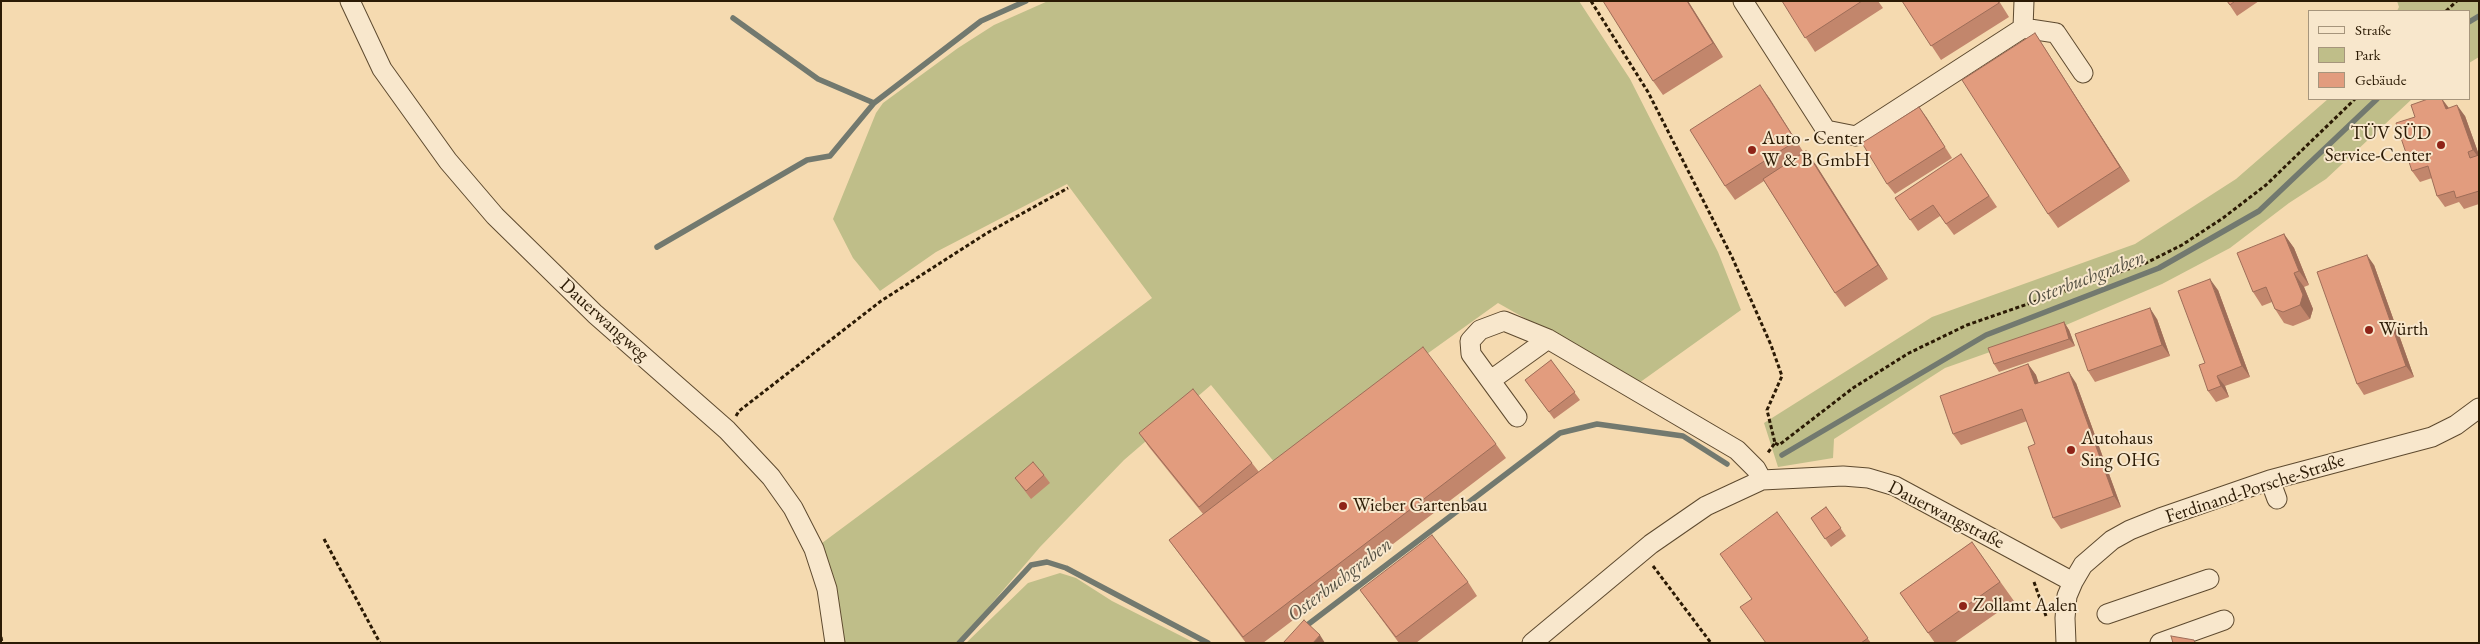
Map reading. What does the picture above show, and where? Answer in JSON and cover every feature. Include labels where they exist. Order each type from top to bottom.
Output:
[{"type":"street","name":"Dauerwangweg","points":[[350,1],[382,69],[448,161],[495,216],[595,314],[728,430],[771,476],[793,508],[814,549],[827,589],[835,643]]},
{"type":"street","points":[[1743,1],[1826,130],[1856,136],[2023,28],[2056,33],[2083,73]]},
{"type":"street","points":[[2023,28],[2024,1]]},
{"type":"street","points":[[1517,417],[1471,354],[1470,341],[1480,330],[1504,321],[1548,339],[1737,450],[1756,469],[1762,480]]},
{"type":"street","points":[[1491,380],[1548,339]]},
{"type":"street","name":"Ferdinand-Porsche-Straße","points":[[2073,582],[2083,565],[2095,552],[2130,530],[2270,480],[2432,437],[2456,425],[2479,408]]},
{"type":"street","name":"Dauerwangstraße","points":[[1532,643],[1642,551],[1706,506],[1762,480],[1844,476],[1868,478],[1895,486],[2073,582]]},
{"type":"street","points":[[2270,480],[2277,499]]},
{"type":"street","points":[[2107,614],[2209,579]]},
{"type":"street","points":[[2066,643],[2065,618],[2067,596],[2073,582]]},
{"type":"street","points":[[2160,643],[2224,620]]},
{"type":"path","points":[[1591,1],[1648,92],[1732,257],[1771,345],[1782,376],[1767,410],[1775,443],[1779,445],[1853,388],[1909,353],[1967,326],[2146,263],[2182,245],[2223,218],[2266,185],[2354,100]]},
{"type":"path","points":[[2447,10],[2457,1]]},
{"type":"path","points":[[728,430],[739,411],[881,301],[986,233],[1068,188]]},
{"type":"path","points":[[324,539],[380,643]]},
{"type":"path","points":[[1642,551],[1711,643]]},
{"type":"path","points":[[2025,555],[2049,625]]},
{"type":"path","points":[[1,637],[2,643]]},
{"type":"green space","points":[[1048,1],[1579,1],[1630,79],[1718,252],[1741,310],[1639,383],[1498,303],[1275,463],[1211,385],[1124,460],[1040,547],[958,643],[835,643],[814,549],[1152,298],[1067,184],[936,252],[880,291],[853,258],[833,219],[876,113],[883,103],[958,48],[994,25]]},
{"type":"green space","points":[[2397,1],[2479,1],[2479,57],[2470,62],[2470,10],[2398,10],[2399,7]]},
{"type":"green space","points":[[2327,100],[2411,100],[2326,179],[2289,203],[2230,248],[2162,284],[2066,325],[1945,368],[1834,439],[1833,458],[1778,467],[1764,423],[1932,317],[2135,244],[2236,179]]},
{"type":"green space","points":[[1060,573],[1076,578],[1112,601],[1195,643],[966,643],[1028,583]]},
{"type":"building","points":[[1603,1],[1687,1],[1713,43],[1653,81]]},
{"type":"building","points":[[1782,1],[1862,1],[1805,38]]},
{"type":"building","points":[[1902,1],[1998,1],[1999,3],[1931,46]]},
{"type":"building","points":[[2227,1],[2235,1],[2230,5]]},
{"type":"building","points":[[2035,33],[2120,167],[2048,214],[1962,80]]},
{"type":"building","name":"Auto - Center W & B GmbH","points":[[1760,85],[1796,141],[1725,186],[1690,130]]},
{"type":"building","name":"TÜV SÜD Service-Center","points":[[2425,100],[2442,100],[2446,109],[2457,105],[2473,150],[2468,152],[2470,158],[2479,155],[2479,191],[2456,198],[2454,191],[2437,196],[2428,166],[2412,171],[2396,123],[2415,117],[2411,105]]},
{"type":"building","points":[[1919,107],[1945,147],[1887,184],[1862,143]]},
{"type":"building","points":[[1806,151],[1878,265],[1835,293],[1763,179]]},
{"type":"building","points":[[1961,154],[1989,196],[1946,224],[1933,205],[1910,220],[1895,198]]},
{"type":"building","points":[[2284,234],[2299,271],[2294,273],[2303,295],[2300,305],[2283,312],[2275,309],[2266,287],[2253,292],[2237,253]]},
{"type":"building","name":"Würth","points":[[2367,255],[2406,366],[2357,384],[2317,272]]},
{"type":"building","points":[[2210,279],[2242,366],[2217,376],[2221,386],[2208,391],[2199,365],[2205,363],[2178,291]]},
{"type":"building","points":[[2150,308],[2162,345],[2088,371],[2075,334]]},
{"type":"building","points":[[2064,322],[2069,339],[1994,364],[1988,348]]},
{"type":"building","name":"Wieber Gartenbau","points":[[1423,347],[1496,444],[1243,637],[1169,540]]},
{"type":"building","points":[[1551,360],[1575,392],[1549,412],[1525,380]]},
{"type":"building","name":"Autohaus Sing OHG","points":[[2028,364],[2035,384],[2069,372],[2114,496],[2053,518],[2028,447],[2035,444],[2022,409],[1953,434],[1940,396]]},
{"type":"building","points":[[1193,389],[1252,463],[1199,507],[1139,433]]},
{"type":"building","points":[[1033,462],[1044,475],[1026,491],[1015,478]]},
{"type":"building","points":[[1826,507],[1841,528],[1825,539],[1811,518]]},
{"type":"building","points":[[1777,512],[1868,638],[1861,643],[1766,643],[1740,607],[1752,599],[1720,554]]},
{"type":"building","points":[[1432,535],[1468,582],[1396,637],[1360,590]]},
{"type":"building","points":[[1972,542],[2000,582],[1928,633],[1900,593]]},
{"type":"building","points":[[1304,620],[1320,635],[1313,643],[1283,643]]},
{"type":"building","points":[[2171,636],[2194,640],[2195,643],[2173,643]]},
{"type":"waterway","points":[[657,247],[807,160],[830,156],[874,103],[981,21],[1026,1]]},
{"type":"waterway","name":"Osterbuchgraben","points":[[2470,21],[2479,16]]},
{"type":"waterway","points":[[733,18],[818,79],[874,103]]},
{"type":"waterway","name":"Osterbuchgraben","points":[[1782,455],[1986,335],[2159,268],[2259,211],[2376,100]]},
{"type":"waterway","name":"Osterbuchgraben","points":[[1302,629],[1560,433],[1597,424],[1683,436],[1727,464]]},
{"type":"waterway","name":"Osterbuchgraben","points":[[959,643],[1031,565],[1047,562],[1066,568],[1208,643]]},
{"type":"place","name":"TÜV SÜD Service-Center","points":[[2441,145]]},
{"type":"place","name":"Auto - Center W & B GmbH","points":[[1752,150]]},
{"type":"place","name":"Würth","points":[[2369,330]]},
{"type":"place","name":"Autohaus Sing OHG","points":[[2071,450]]},
{"type":"place","name":"Wieber Gartenbau","points":[[1343,506]]},
{"type":"place","name":"Zollamt Aalen","points":[[1963,606]]}]
